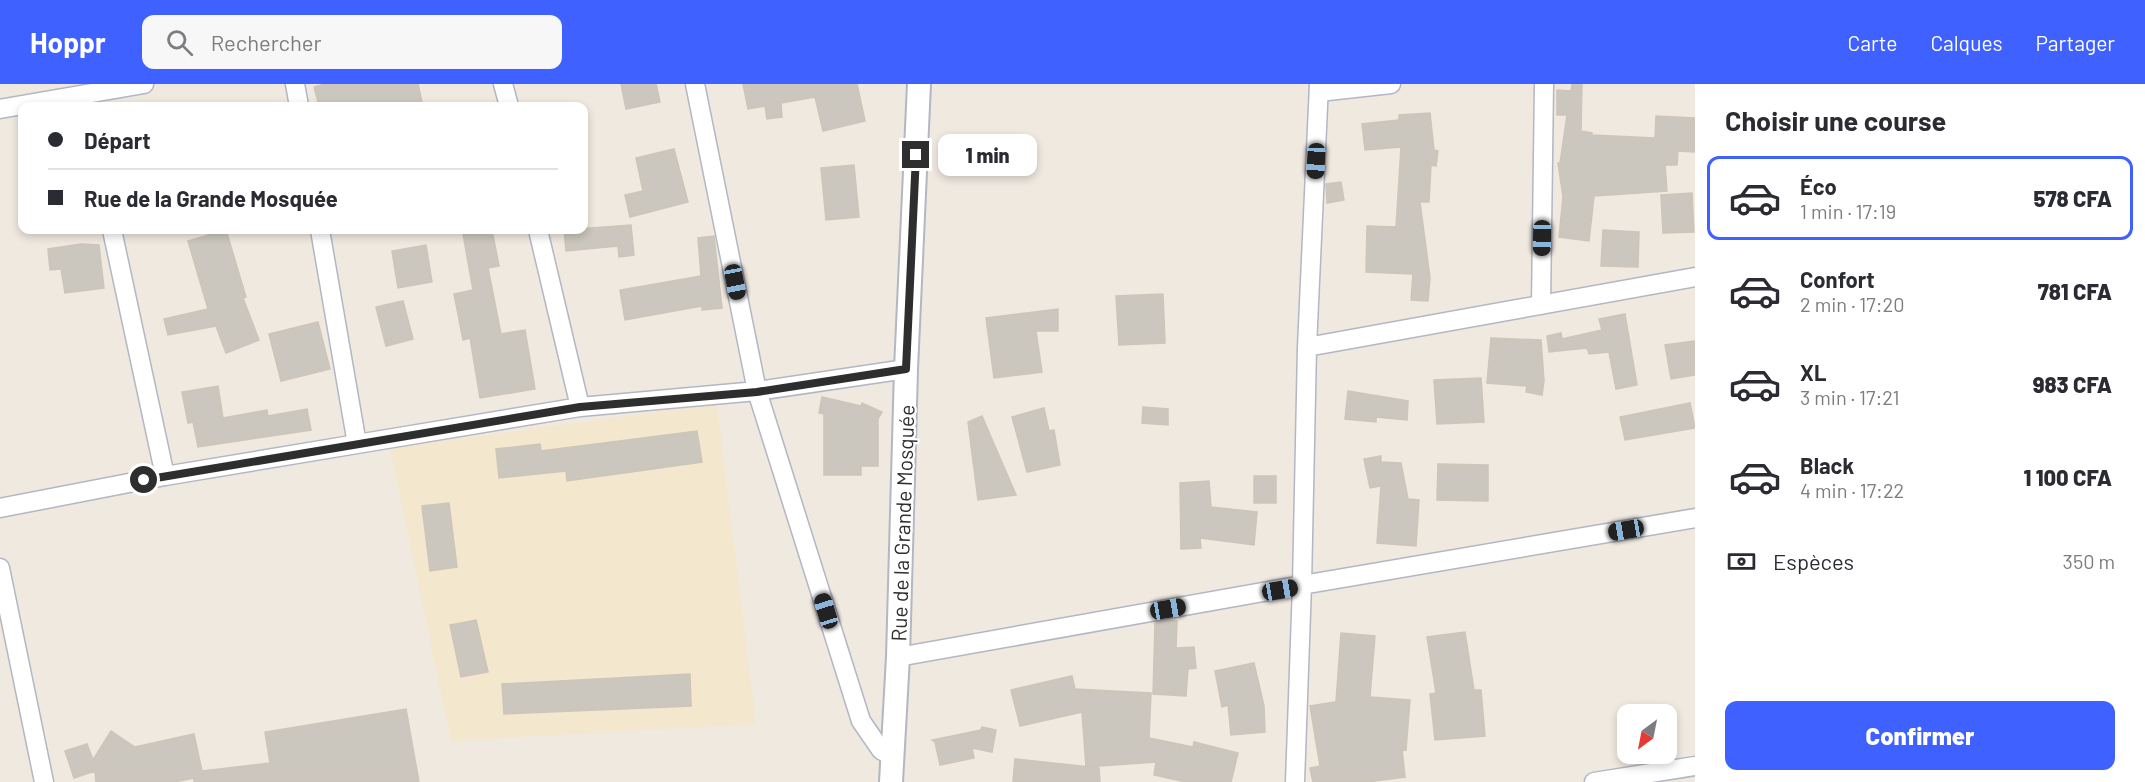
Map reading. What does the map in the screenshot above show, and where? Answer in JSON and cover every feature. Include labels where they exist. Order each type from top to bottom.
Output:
[{"type":"street","points":[[42,102],[144,84]]},
{"type":"street","points":[[296,84],[298,102]]},
{"type":"street","points":[[503,84],[507,102]]},
{"type":"street","points":[[695,84],[757,392],[861,721],[881,750],[892,756]]},
{"type":"street","name":"Rue de la Grande Mosquée","points":[[891,782],[898,657],[906,369],[919,84]]},
{"type":"street","points":[[1295,782],[1307,347],[1319,88],[1391,84]]},
{"type":"street","points":[[1541,304],[1544,84]]},
{"type":"street","points":[[0,109],[18,106]]},
{"type":"street","points":[[113,234],[165,476]]},
{"type":"street","points":[[321,234],[357,444]]},
{"type":"street","points":[[539,234],[580,407]]},
{"type":"street","points":[[1307,347],[1695,277]]},
{"type":"street","points":[[0,508],[165,476],[580,407],[757,392],[906,369]]},
{"type":"street","points":[[898,657],[1695,518]]},
{"type":"street","points":[[0,568],[44,782]]},
{"type":"street","points":[[1594,782],[1695,766]]},
{"type":"shaded area","points":[[717,404],[756,724],[451,741],[390,448]]},
{"type":"building","points":[[325,84],[418,84],[422,102],[318,102],[314,87]]},
{"type":"building","points":[[621,84],[656,84],[660,102],[626,109]]},
{"type":"building","points":[[743,84],[857,84],[865,121],[823,131],[815,97],[781,103],[782,117],[767,119],[765,106],[748,109]]},
{"type":"building","points":[[1572,84],[1582,84],[1581,131],[1592,133],[1592,135],[1655,138],[1656,116],[1695,118],[1695,152],[1678,151],[1677,165],[1665,165],[1667,191],[1594,196],[1589,241],[1559,237],[1563,197],[1558,163],[1560,163],[1567,115],[1557,115],[1557,90],[1571,91]]},
{"type":"building","points":[[1430,113],[1434,150],[1438,151],[1436,166],[1431,165],[1429,202],[1420,202],[1430,278],[1428,301],[1411,300],[1413,274],[1366,272],[1367,226],[1396,227],[1401,147],[1365,150],[1362,124],[1399,120],[1399,115]]},
{"type":"building","points":[[674,149],[688,202],[630,217],[625,195],[643,191],[636,158]]},
{"type":"building","points":[[854,165],[859,217],[826,220],[821,168]]},
{"type":"building","points":[[1341,182],[1344,200],[1327,203],[1326,184]]},
{"type":"building","points":[[1692,193],[1694,232],[1663,233],[1661,195]]},
{"type":"building","points":[[631,225],[634,255],[619,257],[618,246],[566,251],[564,234],[588,234],[588,228]]},
{"type":"building","points":[[1603,230],[1639,232],[1638,267],[1601,266]]},
{"type":"building","points":[[212,234],[227,234],[246,297],[243,298],[259,340],[226,353],[216,326],[168,335],[164,319],[208,309],[188,241]]},
{"type":"building","points":[[463,234],[493,234],[499,266],[488,268],[501,334],[525,330],[535,389],[480,398],[470,338],[463,340],[454,294],[473,290]]},
{"type":"building","points":[[714,236],[722,308],[702,310],[702,306],[625,320],[620,290],[701,276],[698,238]]},
{"type":"building","points":[[81,244],[99,245],[104,288],[65,293],[61,269],[50,270],[48,249]]},
{"type":"building","points":[[426,245],[432,282],[398,288],[392,251]]},
{"type":"building","points":[[1163,294],[1165,343],[1119,345],[1116,296]]},
{"type":"building","points":[[403,301],[413,339],[386,346],[376,307]]},
{"type":"building","points":[[1058,309],[1058,331],[1036,331],[1042,372],[994,378],[986,318]]},
{"type":"building","points":[[1625,314],[1637,385],[1616,389],[1609,352],[1589,354],[1587,348],[1549,352],[1547,336],[1561,333],[1562,339],[1602,330],[1599,319]]},
{"type":"building","points":[[318,322],[330,369],[281,381],[269,334]]},
{"type":"building","points":[[1491,338],[1541,340],[1544,381],[1542,395],[1526,392],[1527,386],[1487,383]]},
{"type":"building","points":[[1695,341],[1695,375],[1671,379],[1665,345]]},
{"type":"building","points":[[1481,378],[1484,422],[1437,424],[1434,380]]},
{"type":"building","points":[[218,386],[223,418],[267,410],[268,416],[307,409],[311,430],[198,447],[193,422],[188,423],[182,392]]},
{"type":"building","points":[[1348,391],[1408,401],[1407,420],[1376,417],[1376,422],[1345,419]]},
{"type":"building","points":[[822,397],[861,406],[862,403],[882,412],[878,419],[878,466],[861,466],[861,475],[824,475],[824,414],[819,413]]},
{"type":"building","points":[[1690,403],[1695,428],[1625,440],[1620,417]]},
{"type":"building","points":[[1143,407],[1168,409],[1168,425],[1142,423]]},
{"type":"building","points":[[1044,408],[1049,431],[1054,430],[1060,465],[1027,472],[1012,417]]},
{"type":"building","points":[[982,416],[1016,495],[978,500],[968,422]]},
{"type":"building","points":[[697,431],[702,462],[567,481],[566,471],[499,478],[496,449],[540,444],[541,451]]},
{"type":"building","points":[[1381,456],[1381,462],[1401,463],[1408,499],[1419,500],[1416,546],[1377,543],[1381,486],[1370,488],[1364,459]]},
{"type":"building","points":[[1438,464],[1488,465],[1488,501],[1437,500]]},
{"type":"building","points":[[1254,476],[1276,476],[1276,503],[1254,503]]},
{"type":"building","points":[[1209,481],[1211,507],[1257,512],[1254,545],[1200,538],[1201,548],[1181,549],[1180,483]]},
{"type":"building","points":[[449,503],[457,567],[430,571],[422,506]]},
{"type":"building","points":[[476,620],[488,672],[461,677],[450,625]]},
{"type":"building","points":[[1168,620],[1177,621],[1176,648],[1194,647],[1196,668],[1188,669],[1186,696],[1153,694],[1155,623]]},
{"type":"building","points":[[1465,632],[1474,690],[1481,690],[1485,736],[1435,740],[1430,694],[1436,693],[1427,637]]},
{"type":"building","points":[[1341,633],[1375,636],[1370,697],[1410,700],[1406,750],[1402,749],[1405,777],[1367,782],[1313,782],[1310,768],[1320,766],[1310,706],[1336,702]]},
{"type":"building","points":[[1254,663],[1264,706],[1265,732],[1231,735],[1228,705],[1222,707],[1215,671]]},
{"type":"building","points":[[690,674],[691,706],[504,714],[502,684]]},
{"type":"building","points":[[1072,676],[1075,689],[1151,693],[1149,738],[1193,747],[1194,742],[1238,753],[1231,782],[1186,782],[1154,775],[1156,762],[1086,767],[1082,712],[1020,726],[1011,690]]},
{"type":"building","points":[[406,709],[419,782],[194,782],[194,778],[175,782],[96,782],[95,771],[74,778],[65,751],[87,744],[93,760],[111,731],[135,747],[194,734],[202,771],[270,763],[265,732]]},
{"type":"building","points":[[982,727],[996,730],[992,752],[972,748],[974,758],[940,765],[935,742],[932,740],[981,730]]},
{"type":"building","points":[[1015,759],[1099,768],[1100,782],[1013,782]]},
{"type":"route","points":[[144,480],[580,407],[757,392],[906,369],[916,155]]}]
